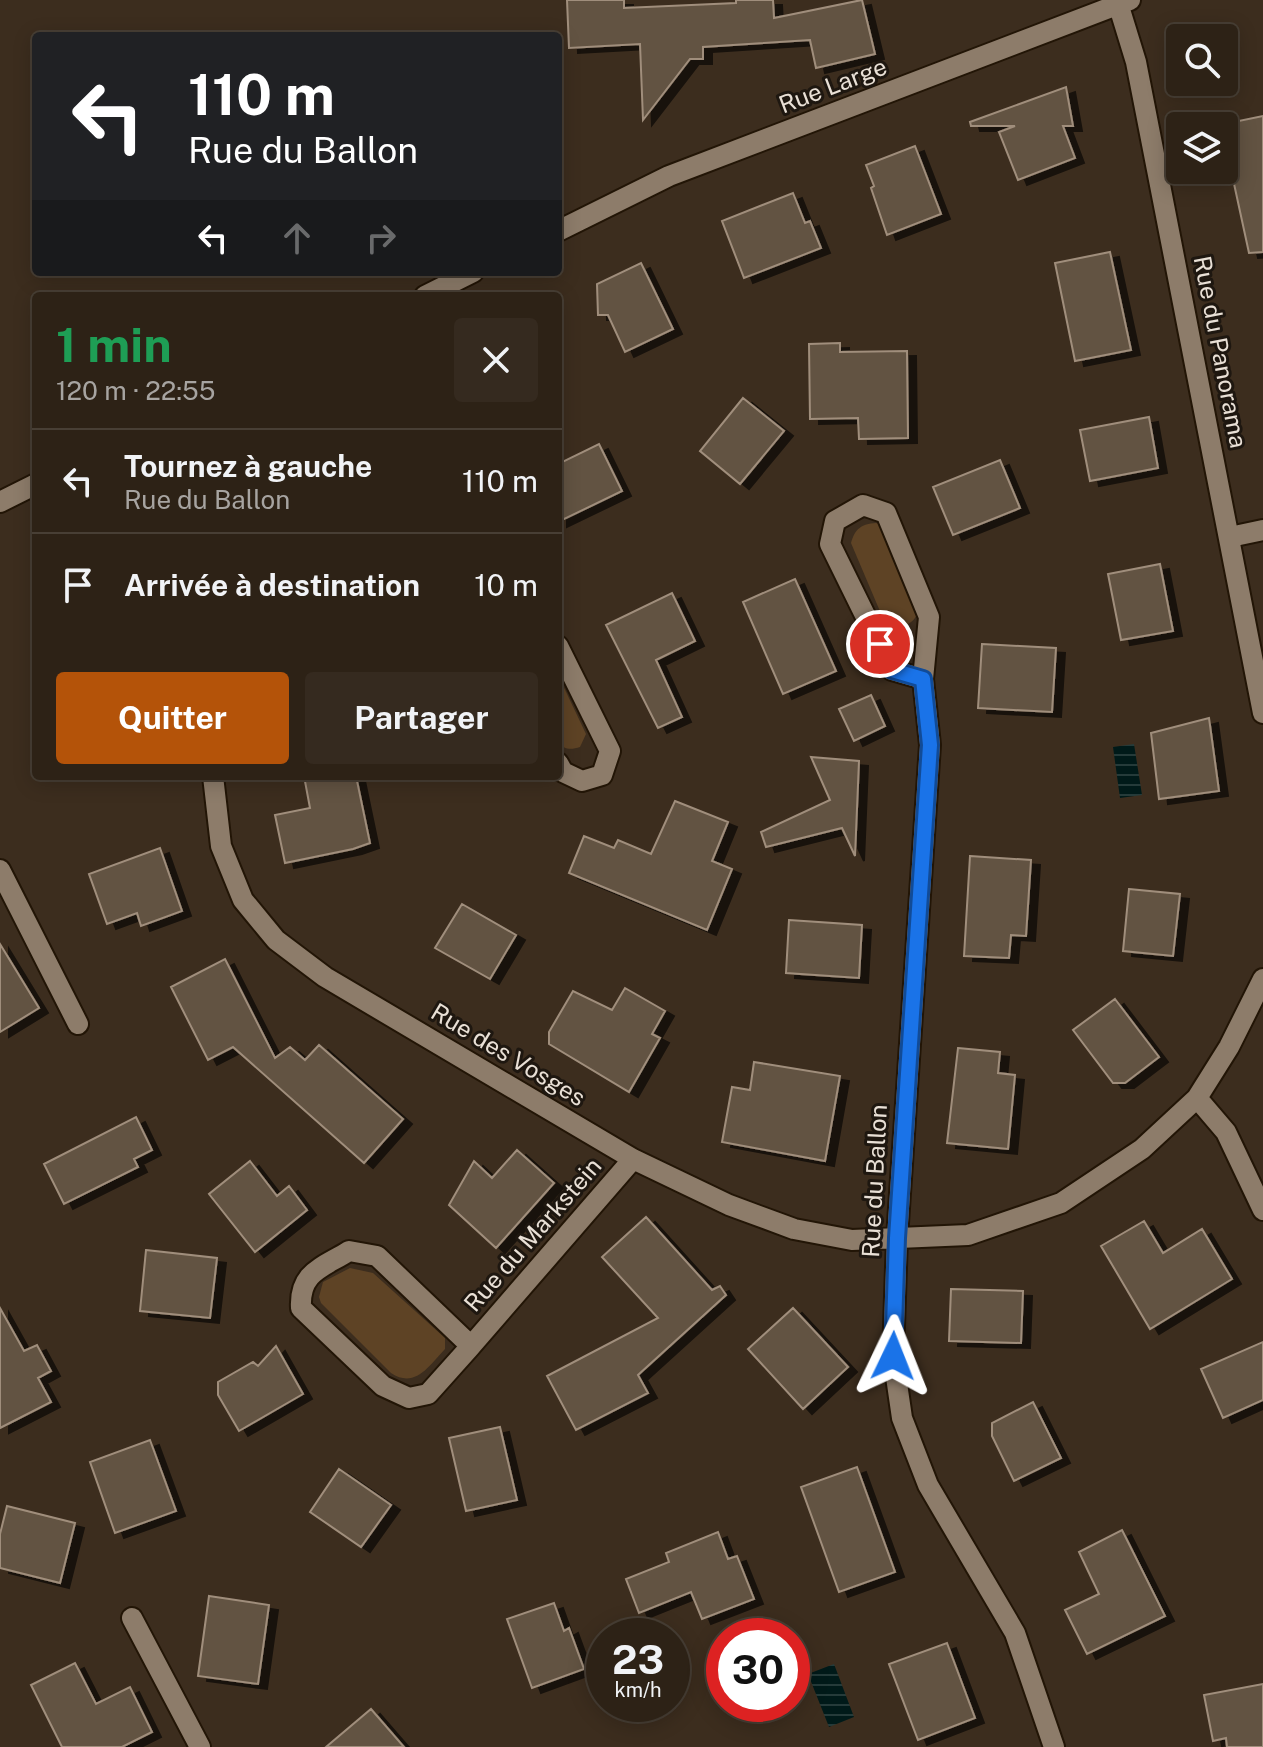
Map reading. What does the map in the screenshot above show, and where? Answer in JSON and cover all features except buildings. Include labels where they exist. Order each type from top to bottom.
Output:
[{"type":"street","name":"Rue Large","points":[[562,229],[669,176],[1122,1]]},
{"type":"street","name":"Rue du Panorama","points":[[1122,1],[1263,713]]},
{"type":"street","points":[[433,292],[465,276]]},
{"type":"street","points":[[0,502],[32,486]]},
{"type":"street","name":"Rue du Ballon","points":[[923,679],[892,670],[830,544],[835,521],[863,505],[886,513],[929,617],[923,679],[930,745],[897,1238],[893,1356],[902,1418],[928,1485],[1015,1633],[1054,1747]]},
{"type":"street","points":[[1230,537],[1263,530]]},
{"type":"street","points":[[562,654],[610,751],[602,775],[582,781],[562,770]]},
{"type":"street","name":"Rue des Vosges","points":[[213,780],[221,846],[243,900],[276,940],[325,977],[633,1159],[729,1205],[794,1229],[852,1240],[897,1238]]},
{"type":"street","points":[[0,870],[78,1024]]},
{"type":"street","points":[[897,1238],[968,1235],[1061,1203],[1142,1149],[1197,1098],[1229,1047],[1263,979]]},
{"type":"street","points":[[1197,1098],[1226,1132],[1263,1210]]},
{"type":"street","name":"Rue du Markstein","points":[[471,1346],[377,1256],[349,1251],[308,1276],[300,1291],[301,1308],[383,1386],[409,1398],[428,1394],[471,1346],[606,1193],[633,1159]]},
{"type":"street","points":[[132,1618],[200,1747]]},
{"type":"shaded area","points":[[876,523],[884,526],[918,612],[911,622],[899,628],[888,624],[882,616],[851,543],[859,528]]},
{"type":"shaded area","points":[[562,683],[586,734],[580,747],[562,745]]},
{"type":"shaded area","points":[[350,1268],[373,1273],[445,1338],[445,1349],[421,1373],[407,1378],[391,1373],[321,1303],[319,1297],[323,1282]]},
{"type":"water","points":[[1134,744],[1142,795],[1120,798],[1113,747]]},
{"type":"water","points":[[834,1664],[854,1717],[829,1727],[810,1673]]},
{"type":"route","points":[[880,644],[892,670],[923,679],[930,745],[897,1238],[893,1356]]}]
